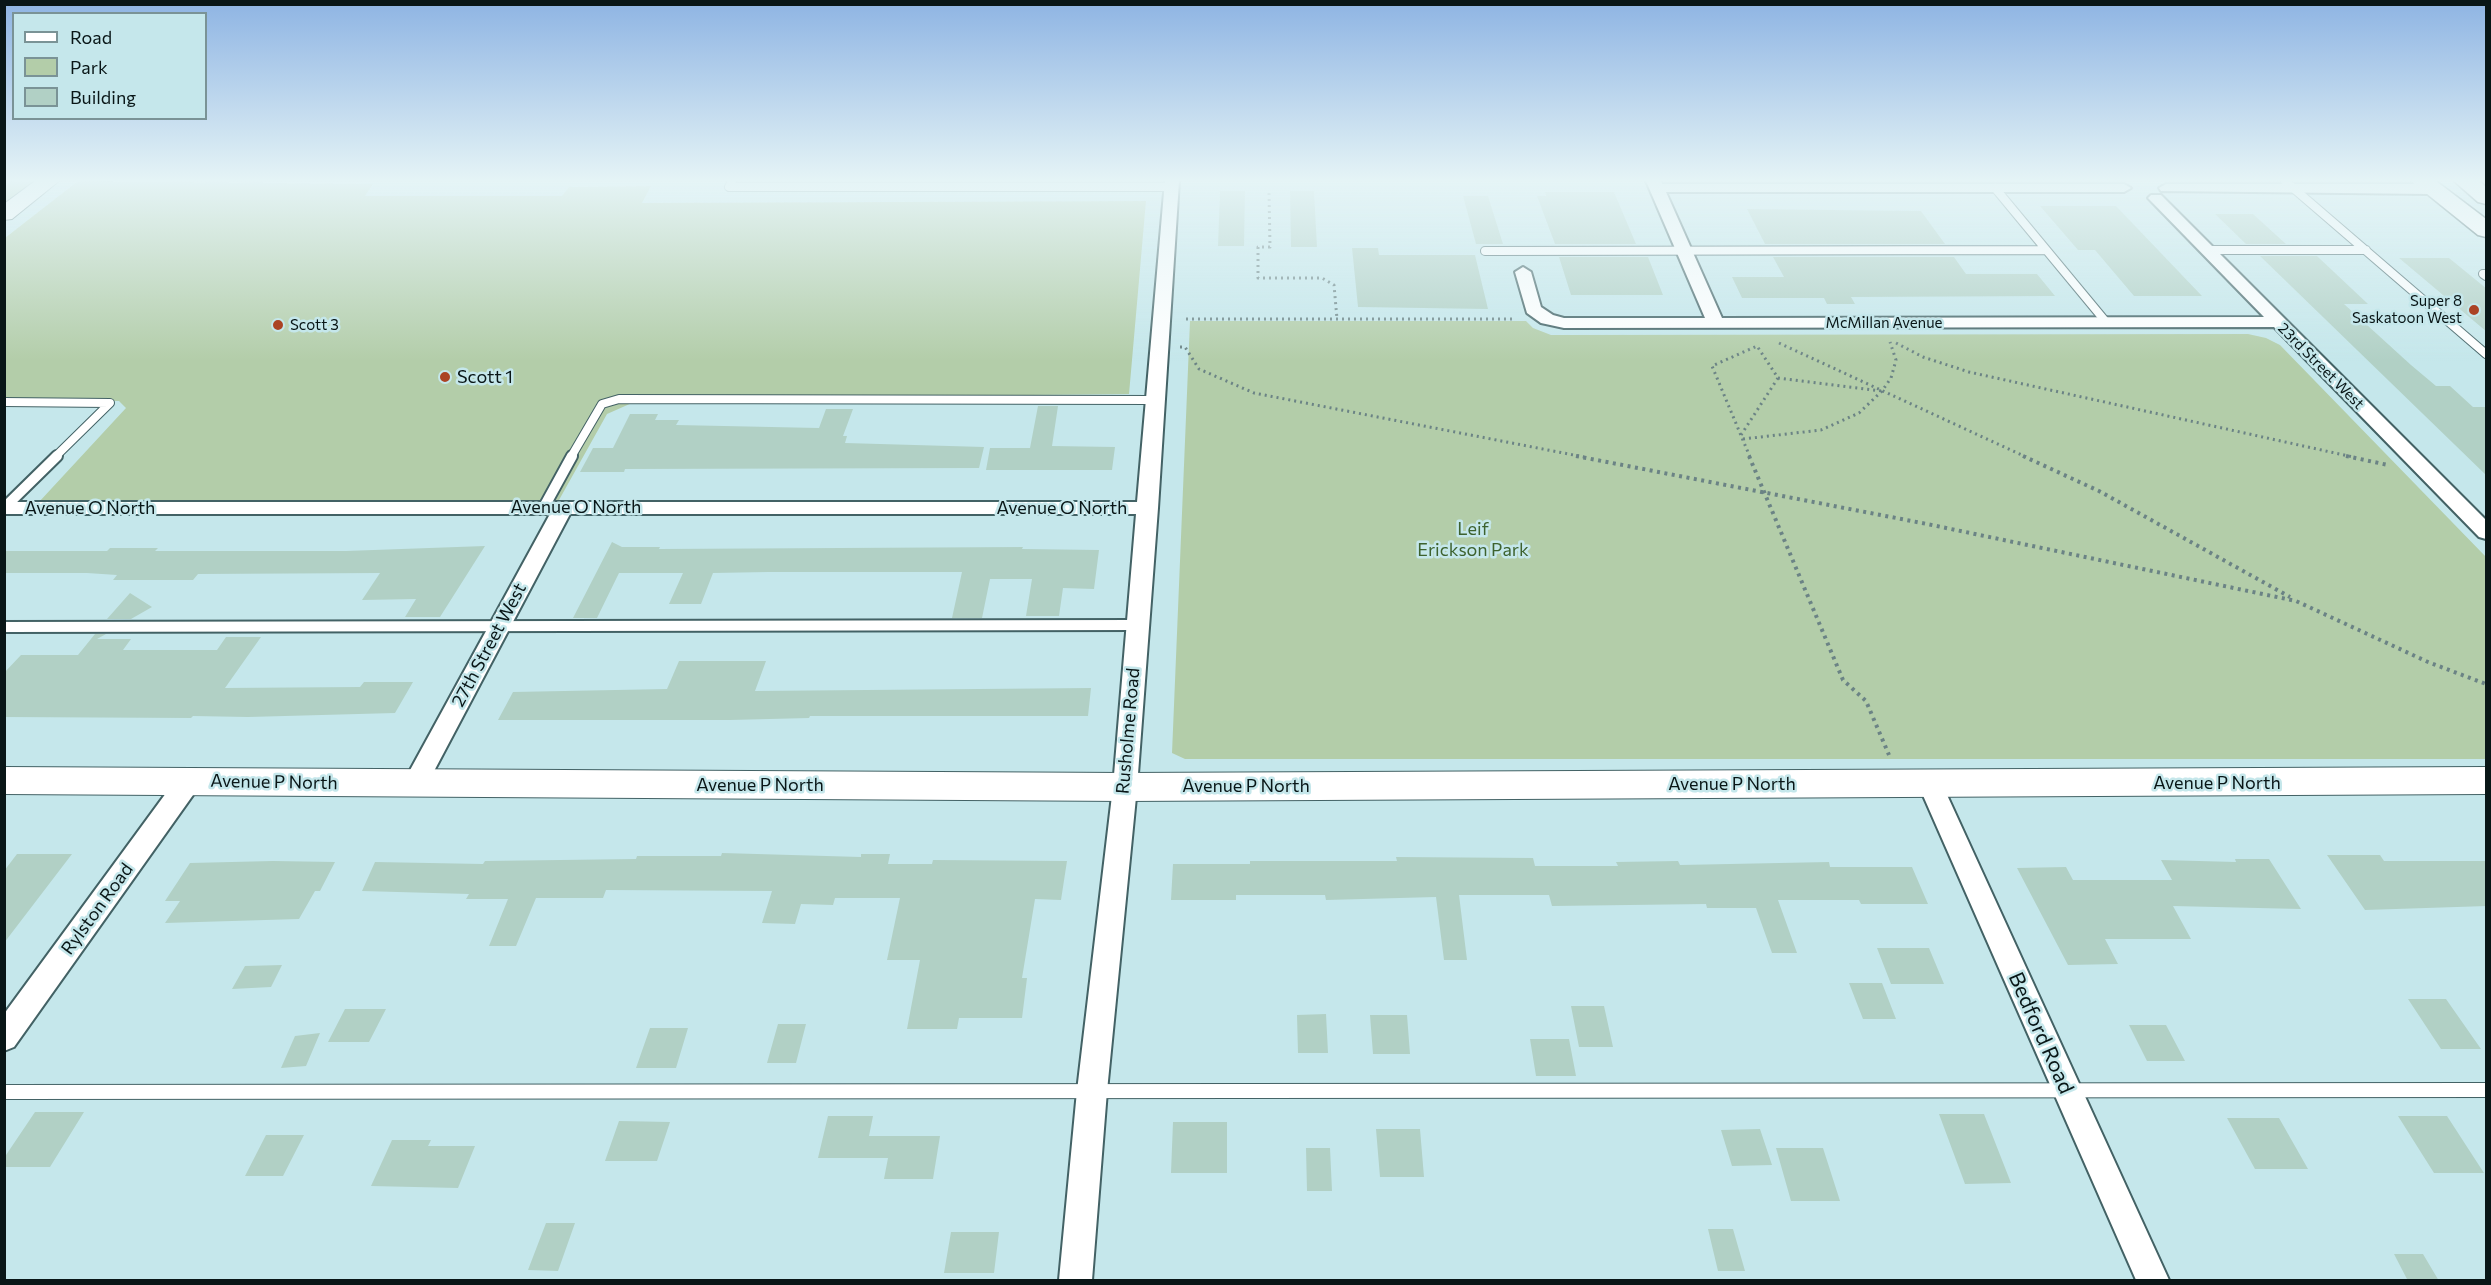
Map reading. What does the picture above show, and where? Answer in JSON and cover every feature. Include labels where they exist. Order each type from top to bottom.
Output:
[{"type":"main road","name":"Avenue P North","points":[[4,780],[1125,787],[2487,781]]},
{"type":"street","name":"Rusholme Road","points":[[1076,1281],[1092,1091],[1125,787],[1168,241]]},
{"type":"street","points":[[1679,241],[1716,324]]},
{"type":"street","name":"23rd Street West","points":[[2198,241],[2439,485],[2477,512],[2487,532]]},
{"type":"street","points":[[1523,272],[1533,309],[1547,319]]},
{"type":"street","name":"McMillan Avenue","points":[[1547,319],[1564,323],[1586,324],[1716,324],[1752,330],[2106,322],[2277,322]]},
{"type":"street","name":"27th Street West","points":[[415,783],[499,625],[554,507]]},
{"type":"street","name":"Avenue O North","points":[[4,508],[1148,508]]},
{"type":"street","name":"Rylston Road","points":[[4,1038],[189,781]]},
{"type":"street","name":"Bedford Road","points":[[1916,784],[2066,1090],[2153,1281]]},
{"type":"lane","points":[[2039,241],[2106,322]]},
{"type":"lane","points":[[2355,241],[2487,354]]},
{"type":"lane","points":[[1485,251],[2046,250]]},
{"type":"lane","points":[[2207,250],[2366,250]]},
{"type":"lane","points":[[554,507],[593,417],[602,404],[619,399],[1156,400]]},
{"type":"lane","points":[[4,402],[110,403],[4,508]]},
{"type":"lane","points":[[4,627],[1137,625]]},
{"type":"lane","points":[[4,1092],[2487,1090]]},
{"type":"path","points":[[1270,241],[1270,247],[1258,247],[1258,279],[1322,278],[1334,285],[1337,319]]},
{"type":"path","points":[[1186,319],[1547,319]]},
{"type":"path","points":[[1752,330],[1785,338]]},
{"type":"path","points":[[1752,330],[2099,491],[2296,601],[2428,662],[2487,684]]},
{"type":"path","points":[[1742,437],[1821,430],[1859,413],[1882,392],[1891,378],[1896,360],[1888,339],[1923,357],[1969,372],[2388,465],[2439,485]]},
{"type":"path","points":[[1882,392],[1778,378],[1757,346],[1712,366],[1843,680],[1866,701],[1916,784]]},
{"type":"path","points":[[1185,347],[1199,369],[1254,393],[2296,601]]},
{"type":"path","points":[[1742,437],[1778,378]]},
{"type":"green space","points":[[5,241],[1142,241],[1129,394],[641,399],[607,414],[559,500],[39,502],[126,408],[119,401],[5,400]]},
{"type":"green space","name":"Leif Erickson Park","points":[[1190,321],[1526,321],[1533,328],[1551,335],[2248,334],[2266,338],[2280,345],[2486,557],[2486,759],[1185,759],[1172,753]]},
{"type":"building","points":[[1218,241],[1244,241],[1244,246],[1218,246]]},
{"type":"building","points":[[1291,241],[1317,241],[1317,247],[1291,247]]},
{"type":"building","points":[[1475,241],[1502,241],[1503,244],[1476,244]]},
{"type":"building","points":[[1554,241],[1635,241],[1636,244],[1555,244]]},
{"type":"building","points":[[1763,241],[1943,241],[1945,244],[1765,244]]},
{"type":"building","points":[[2070,241],[2149,241],[2202,296],[2134,296],[2095,250],[2078,250]]},
{"type":"building","points":[[2243,241],[2283,241],[2286,244],[2246,244]]},
{"type":"building","points":[[1352,248],[1378,248],[1379,255],[1475,255],[1488,309],[1358,307]]},
{"type":"building","points":[[2260,256],[2317,256],[2368,304],[2344,304],[2411,365],[2436,386],[2450,386],[2473,407],[2487,407],[2487,476]]},
{"type":"building","points":[[1559,257],[1648,257],[1663,295],[1571,295]]},
{"type":"building","points":[[1773,257],[1954,257],[1966,274],[2037,274],[2055,296],[1851,297],[1855,304],[1827,304],[1824,298],[1742,298],[1732,277],[1784,277]]},
{"type":"building","name":"Super 8 Saskatoon West","points":[[2399,258],[2449,258],[2487,289],[2487,332]]},
{"type":"building","points":[[1038,406],[1058,406],[1052,446],[1115,447],[1112,470],[986,470],[990,448],[1030,448]]},
{"type":"building","points":[[826,409],[853,409],[843,436],[847,436],[845,443],[984,447],[979,468],[625,469],[624,472],[580,472],[593,448],[613,448],[630,414],[658,414],[655,420],[679,420],[676,425],[819,428]]},
{"type":"building","points":[[612,542],[622,547],[660,547],[659,549],[1023,547],[1022,549],[1099,550],[1094,589],[1063,588],[1059,616],[1026,616],[1032,579],[990,579],[982,618],[952,618],[962,572],[768,572],[713,573],[701,604],[669,604],[683,573],[619,573],[597,618],[573,618]]},
{"type":"building","points":[[485,546],[440,617],[405,617],[416,599],[362,600],[380,573],[198,574],[193,580],[113,580],[117,575],[4,573],[4,551],[107,551],[110,548],[158,548],[155,551],[346,551]]},
{"type":"building","points":[[130,593],[152,607],[131,619],[107,619]]},
{"type":"building","points":[[95,634],[106,634],[97,639],[131,639],[123,650],[217,650],[226,637],[261,637],[225,688],[360,687],[364,682],[413,682],[395,713],[248,717],[193,716],[191,718],[4,717],[4,673],[21,655],[78,655]]},
{"type":"building","points":[[679,661],[766,661],[755,691],[1091,688],[1088,716],[810,716],[809,718],[730,720],[498,720],[513,692],[667,689]]},
{"type":"building","points":[[722,853],[861,857],[861,854],[890,854],[888,864],[932,864],[933,860],[1067,861],[1061,900],[1035,899],[1022,978],[1027,978],[1022,1018],[959,1018],[957,1029],[907,1029],[920,960],[887,960],[900,898],[835,898],[833,905],[801,904],[795,924],[762,923],[772,891],[606,890],[603,898],[536,898],[516,946],[489,946],[508,899],[466,899],[469,894],[362,891],[375,862],[483,864],[485,861],[721,856]]},
{"type":"building","points":[[17,854],[72,854],[4,943],[4,871]]},
{"type":"building","points":[[2327,855],[2380,855],[2384,861],[2487,861],[2487,906],[2365,910]]},
{"type":"building","points":[[1396,857],[1533,858],[1535,866],[1618,866],[1616,862],[1678,861],[1680,865],[1829,862],[1830,867],[1912,867],[1928,904],[1861,904],[1859,900],[1778,900],[1797,953],[1772,953],[1756,908],[1707,908],[1706,904],[1552,906],[1549,895],[1459,895],[1467,960],[1444,960],[1436,897],[1326,900],[1325,895],[1236,895],[1236,900],[1171,900],[1173,864],[1250,864],[1250,861],[1397,861]]},
{"type":"building","points":[[2235,859],[2269,859],[2301,909],[2173,906],[2191,939],[2105,939],[2118,964],[2068,965],[2017,868],[2066,867],[2073,880],[2172,880],[2161,860],[2236,862]]},
{"type":"building","points":[[335,862],[320,891],[315,891],[299,919],[165,923],[180,901],[165,901],[190,863]]},
{"type":"building","points":[[1877,948],[1929,948],[1944,984],[1891,984]]},
{"type":"building","points":[[282,965],[271,987],[232,989],[245,966]]},
{"type":"building","points":[[1849,983],[1882,983],[1896,1019],[1863,1019]]},
{"type":"building","points":[[2408,999],[2446,999],[2481,1049],[2441,1049]]},
{"type":"building","points":[[1571,1006],[1604,1006],[1613,1047],[1579,1047]]},
{"type":"building","points":[[345,1009],[386,1009],[369,1042],[328,1042]]},
{"type":"building","points":[[1326,1014],[1328,1053],[1298,1053],[1297,1015]]},
{"type":"building","points":[[1370,1015],[1407,1015],[1410,1054],[1373,1054]]},
{"type":"building","points":[[778,1024],[806,1024],[796,1063],[767,1063]]},
{"type":"building","points":[[2129,1025],[2166,1025],[2185,1061],[2147,1061]]},
{"type":"building","points":[[650,1028],[688,1028],[676,1068],[636,1068]]},
{"type":"building","points":[[320,1033],[306,1066],[281,1068],[295,1036]]},
{"type":"building","points":[[1530,1039],[1569,1039],[1576,1076],[1536,1076]]},
{"type":"building","points":[[35,1112],[84,1112],[50,1167],[4,1167],[4,1158]]},
{"type":"building","points":[[1939,1114],[1984,1114],[2011,1183],[1965,1184]]},
{"type":"building","points":[[828,1116],[873,1116],[869,1136],[940,1136],[933,1179],[884,1179],[888,1158],[818,1158]]},
{"type":"building","points":[[2398,1116],[2447,1116],[2484,1173],[2434,1173]]},
{"type":"building","points":[[2227,1118],[2279,1118],[2308,1169],[2255,1169]]},
{"type":"building","points":[[619,1121],[670,1122],[657,1161],[605,1161]]},
{"type":"building","points":[[1173,1122],[1227,1122],[1227,1173],[1171,1173]]},
{"type":"building","points":[[1376,1129],[1420,1129],[1424,1177],[1380,1177]]},
{"type":"building","points":[[1760,1129],[1772,1165],[1732,1166],[1721,1130]]},
{"type":"building","points":[[266,1135],[304,1135],[283,1176],[245,1176]]},
{"type":"building","points":[[392,1140],[431,1140],[428,1146],[475,1146],[458,1188],[371,1186]]},
{"type":"building","points":[[1306,1148],[1330,1148],[1332,1191],[1307,1191]]},
{"type":"building","points":[[1776,1148],[1823,1148],[1840,1201],[1791,1201]]},
{"type":"building","points":[[546,1223],[575,1223],[558,1271],[528,1270]]},
{"type":"building","points":[[1708,1229],[1733,1229],[1745,1271],[1718,1271]]},
{"type":"building","points":[[951,1232],[999,1232],[994,1273],[944,1273]]},
{"type":"building","points":[[2394,1254],[2423,1254],[2439,1281],[2408,1281]]},
{"type":"place","name":"Super 8 Saskatoon West","points":[[2474,310]]},
{"type":"place","name":"Scott 3","points":[[278,325]]},
{"type":"place","name":"Scott 1","points":[[445,377]]}]
